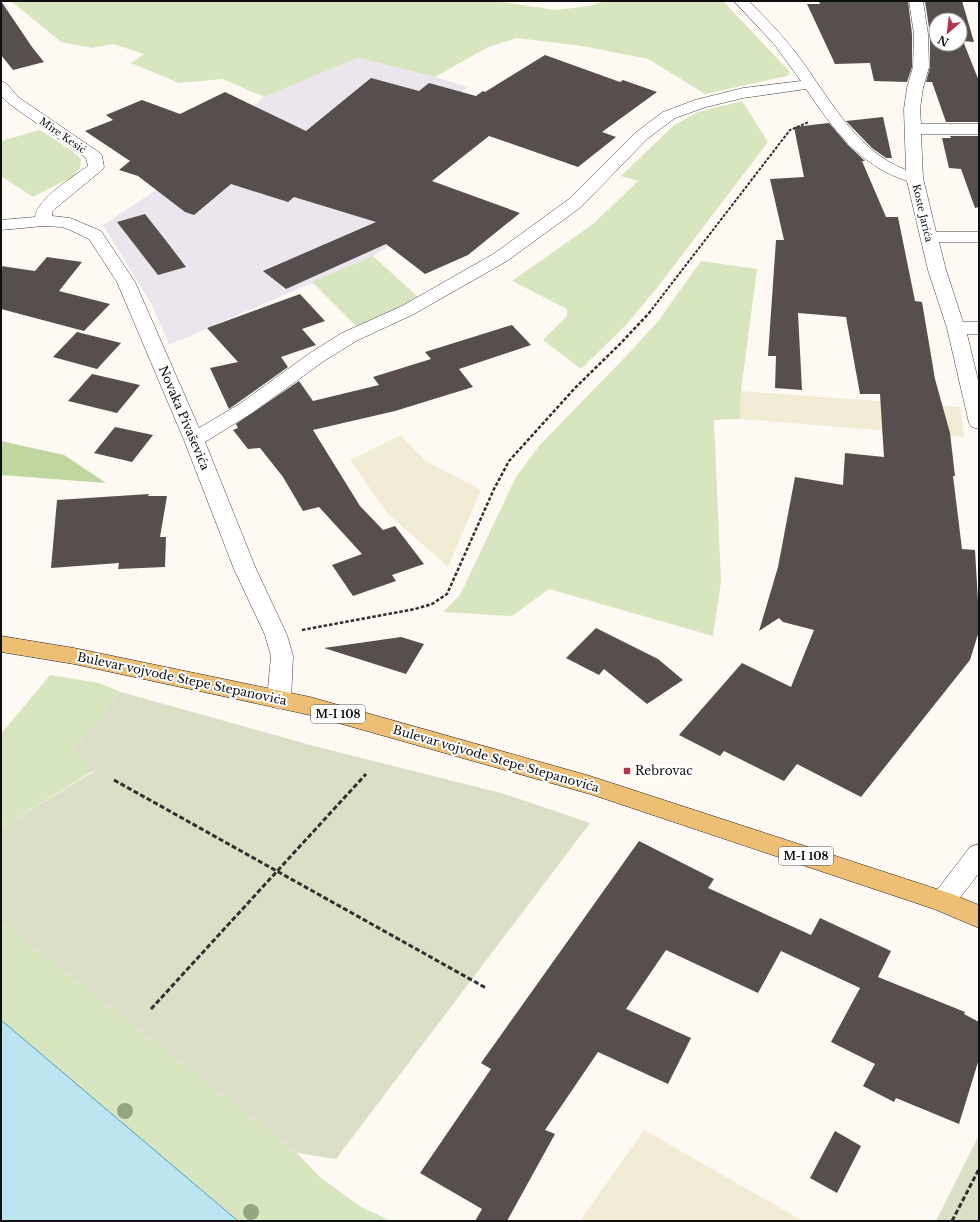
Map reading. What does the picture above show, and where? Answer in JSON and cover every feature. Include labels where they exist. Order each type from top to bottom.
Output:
[{"type":"main road","name":"Bulevar vojvode Stepe Stepanovića","points":[[1,644],[74,656],[310,706],[590,785],[943,901],[979,916]]},
{"type":"street","name":"Koste Jarića","points":[[742,1],[790,55],[833,119],[849,137],[866,153],[887,167],[915,178],[937,270],[956,328],[979,423]]},
{"type":"street","points":[[915,178],[912,109],[914,88],[921,68],[921,34],[916,1]]},
{"type":"street","points":[[194,440],[245,409],[349,337],[408,310],[512,249],[575,203],[642,136],[669,115],[700,103],[743,93],[810,84]]},
{"type":"street","name":"Mire Kesić","points":[[1,86],[13,100],[94,156],[96,167],[51,202],[44,212],[43,221]]},
{"type":"street","points":[[913,129],[979,129]]},
{"type":"street","name":"Novaka Pivaševića","points":[[1,225],[43,221],[64,222],[76,226],[95,235],[126,282],[194,440],[245,569],[276,635],[282,656],[279,700]]},
{"type":"street","points":[[929,237],[979,237]]},
{"type":"street","points":[[956,328],[979,328]]},
{"type":"street","points":[[943,901],[979,854]]},
{"type":"path","points":[[276,635],[415,609],[432,604],[447,594],[494,489],[509,461],[570,393],[648,314],[790,130],[806,123],[833,119]]},
{"type":"path","points":[[151,1009],[366,774]]},
{"type":"path","points":[[114,780],[486,988]]},
{"type":"path","points":[[952,1221],[979,1170]]},
{"type":"shaded area","points":[[358,58],[435,77],[468,87],[347,191],[419,227],[373,256],[169,345],[152,305],[103,225],[173,179],[264,97]]},
{"type":"shaded area","points":[[741,391],[960,407],[964,437],[740,419]]},
{"type":"shaded area","points":[[400,435],[425,461],[481,490],[448,567],[388,514],[350,460]]},
{"type":"shaded area","points":[[644,1130],[803,1221],[580,1221]]},
{"type":"green space","points":[[11,1],[495,1],[556,10],[590,6],[604,1],[723,1],[790,72],[787,76],[705,94],[648,59],[582,46],[517,38],[488,47],[435,77],[358,58],[264,97],[223,79],[179,83],[131,63],[144,54],[113,44],[92,48],[61,42]]},
{"type":"green space","points":[[742,101],[768,142],[657,288],[626,325],[581,369],[543,340],[567,316],[567,309],[512,281],[593,224],[638,181],[621,176],[673,126],[698,112]]},
{"type":"green space","points":[[40,130],[71,150],[81,159],[80,168],[72,177],[33,197],[1,176],[1,141]]},
{"type":"green space","points":[[373,256],[419,298],[358,328],[312,282]]},
{"type":"green space","points":[[701,261],[757,269],[741,391],[740,419],[714,420],[721,582],[713,636],[549,589],[512,616],[443,612],[460,595],[516,477],[539,446],[659,320]]},
{"type":"green space","points":[[1,441],[64,455],[106,483],[1,475]]},
{"type":"green space","points":[[50,675],[99,683],[121,692],[74,749],[93,771],[1,828],[1,734]]},
{"type":"green space","points":[[121,692],[314,746],[505,794],[590,823],[336,1159],[297,1153],[1,922],[1,828],[93,772],[74,749]]},
{"type":"green space","points":[[1,922],[297,1153],[320,1177],[361,1207],[391,1221],[238,1221],[1,1020]]},
{"type":"green space","points":[[979,1135],[979,1221],[936,1221]]},
{"type":"water","points":[[1,1020],[238,1221],[1,1221]]},
{"type":"building","points":[[1,1],[44,62],[13,70],[1,55]]},
{"type":"building","points":[[819,1],[908,1],[912,34],[912,67],[907,82],[874,81],[870,63],[835,64],[807,4],[820,4]]},
{"type":"building","points":[[925,1],[962,1],[965,12],[928,12],[928,21]]},
{"type":"building","points":[[968,22],[974,42],[968,41]]},
{"type":"building","points":[[930,52],[967,52],[979,81],[979,122],[946,122],[932,82],[926,82],[930,67]]},
{"type":"building","points":[[545,55],[620,82],[623,80],[657,92],[602,132],[616,137],[578,167],[489,136],[432,181],[520,213],[468,255],[425,274],[386,244],[286,289],[263,271],[376,222],[294,197],[288,202],[231,184],[194,215],[185,212],[138,176],[119,170],[130,161],[85,131],[113,120],[106,115],[142,100],[180,114],[225,92],[306,131],[371,78],[419,91],[429,83],[476,96]]},
{"type":"building","points":[[883,117],[892,158],[886,158],[872,148],[846,121]]},
{"type":"building","points":[[829,123],[848,145],[865,161],[862,161],[886,217],[898,217],[915,301],[922,302],[935,379],[950,433],[955,476],[953,476],[962,549],[975,550],[979,618],[979,631],[970,660],[861,797],[797,764],[784,781],[724,751],[720,756],[679,735],[742,663],[791,687],[814,630],[783,622],[779,618],[759,631],[778,567],[795,477],[843,485],[845,453],[884,457],[880,394],[860,394],[846,317],[798,313],[802,390],[775,388],[776,356],[768,356],[776,240],[784,240],[770,179],[804,177],[794,127]]},
{"type":"building","points":[[950,136],[979,136],[979,207],[975,208],[961,169],[949,168],[942,138],[951,138]]},
{"type":"building","points":[[145,214],[186,267],[158,275],[117,222]]},
{"type":"building","points":[[47,257],[82,262],[59,291],[110,304],[84,331],[1,309],[1,266],[35,271]]},
{"type":"building","points":[[300,294],[325,321],[302,329],[316,345],[281,357],[288,367],[229,409],[210,368],[238,362],[207,328]]},
{"type":"building","points":[[512,325],[531,345],[459,369],[473,387],[395,411],[313,430],[360,506],[383,530],[395,526],[424,564],[392,575],[396,581],[353,596],[332,565],[362,554],[319,507],[303,511],[283,477],[260,448],[248,449],[233,430],[238,428],[236,424],[299,381],[313,401],[379,385],[373,377],[431,359],[425,352]]},
{"type":"building","points":[[77,332],[121,343],[97,369],[53,357]]},
{"type":"building","points":[[92,374],[140,385],[117,413],[68,401]]},
{"type":"building","points":[[115,427],[153,435],[132,462],[94,453]]},
{"type":"building","points":[[149,494],[148,496],[167,496],[160,537],[166,537],[165,567],[118,569],[119,563],[51,568],[57,500]]},
{"type":"building","points":[[596,628],[658,659],[683,680],[647,704],[604,669],[599,675],[566,658]]},
{"type":"building","points":[[401,637],[424,644],[406,674],[324,648]]},
{"type":"building","points":[[639,841],[714,879],[708,888],[811,935],[820,918],[891,951],[878,977],[965,1012],[964,1014],[979,1022],[979,1059],[959,1124],[896,1098],[894,1102],[863,1086],[875,1064],[831,1042],[860,988],[781,951],[758,993],[666,950],[626,1009],[691,1038],[668,1084],[598,1052],[545,1130],[555,1134],[507,1221],[475,1221],[482,1209],[420,1173],[491,1069],[481,1063]]},
{"type":"building","points":[[835,1131],[861,1146],[837,1193],[810,1178]]},
{"type":"place","name":"Rebrovac","points":[[627,771]]}]
